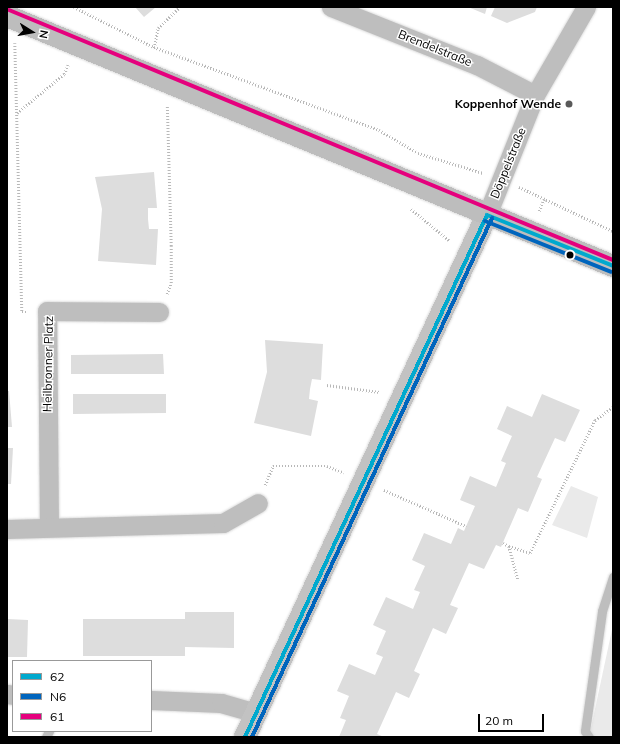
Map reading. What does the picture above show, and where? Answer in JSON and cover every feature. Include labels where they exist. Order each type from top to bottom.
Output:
[{"type":"main road","points":[[10,17],[613,266]]},
{"type":"street","name":"Brendelstraße","points":[[331,7],[477,65],[535,96]]},
{"type":"street","name":"Döppelstraße","points":[[487,215],[500,178],[535,96],[586,7]]},
{"type":"street","points":[[245,737],[487,215]]},
{"type":"street","name":"Heilbronner Platz","points":[[49,527],[47,311],[159,312]]},
{"type":"street","points":[[7,529],[223,523],[258,503]]},
{"type":"street","points":[[152,700],[221,703],[256,713]]},
{"type":"lane","points":[[589,737],[585,731],[602,611],[613,577]]},
{"type":"path","points":[[74,7],[154,47],[379,130],[418,153],[500,178],[613,231]]},
{"type":"path","points":[[159,312],[171,283],[158,78],[154,47],[158,28],[180,7]]},
{"type":"path","points":[[10,17],[17,113],[22,312],[47,311]]},
{"type":"path","points":[[17,113],[64,74],[77,45]]},
{"type":"path","points":[[327,385],[404,395]]},
{"type":"path","points":[[503,543],[530,553],[595,420],[613,407]]},
{"type":"path","points":[[258,503],[273,466],[327,466],[363,480],[466,526]]},
{"type":"path","points":[[509,546],[518,580]]},
{"type":"shaded area","points":[[571,486],[598,497],[587,538],[552,525]]},
{"type":"shaded area","points":[[613,625],[613,737],[589,737]]},
{"type":"building","points":[[135,7],[156,7],[144,17]]},
{"type":"building","points":[[468,7],[487,7],[485,14]]},
{"type":"building","points":[[495,7],[537,7],[535,12],[507,23],[491,16]]},
{"type":"building","points":[[154,172],[157,208],[148,208],[148,219],[149,229],[158,229],[156,265],[98,261],[102,209],[95,177]]},
{"type":"building","points":[[265,340],[323,344],[321,380],[312,379],[310,389],[309,399],[318,401],[311,436],[254,423],[267,372]]},
{"type":"building","points":[[163,354],[164,374],[71,374],[71,355]]},
{"type":"building","points":[[7,391],[9,391],[12,427],[7,427]]},
{"type":"building","points":[[73,394],[166,394],[166,413],[73,414]]},
{"type":"building","points":[[542,394],[580,410],[565,442],[555,438],[537,477],[542,479],[528,512],[518,508],[501,547],[496,545],[484,569],[469,563],[450,605],[458,608],[446,634],[433,628],[414,671],[420,674],[409,698],[396,692],[377,734],[384,737],[339,737],[346,720],[340,718],[349,696],[337,691],[349,664],[375,675],[383,657],[376,654],[386,631],[373,625],[386,597],[413,609],[420,592],[414,590],[425,566],[412,560],[424,533],[451,544],[458,528],[464,531],[475,506],[460,500],[470,476],[496,487],[506,463],[501,461],[512,436],[497,429],[507,406],[532,417]]},
{"type":"building","points":[[7,448],[13,448],[11,484],[7,484]]},
{"type":"building","points":[[185,612],[234,612],[234,648],[185,647],[185,656],[83,656],[83,619],[185,619]]},
{"type":"building","points":[[7,619],[28,620],[27,657],[7,657]]},
{"type":"transit line","name":"61","points":[[9,10],[613,260]]},
{"type":"transit line","name":"62","points":[[487,215],[613,266]]},
{"type":"transit line","name":"62","points":[[245,737],[487,215]]},
{"type":"transit line","name":"N6","points":[[252,737],[492,218]]},
{"type":"transit line","name":"N6","points":[[485,221],[611,272]]},
{"type":"place","name":"Koppenhof Wende","points":[[569,104]]}]
